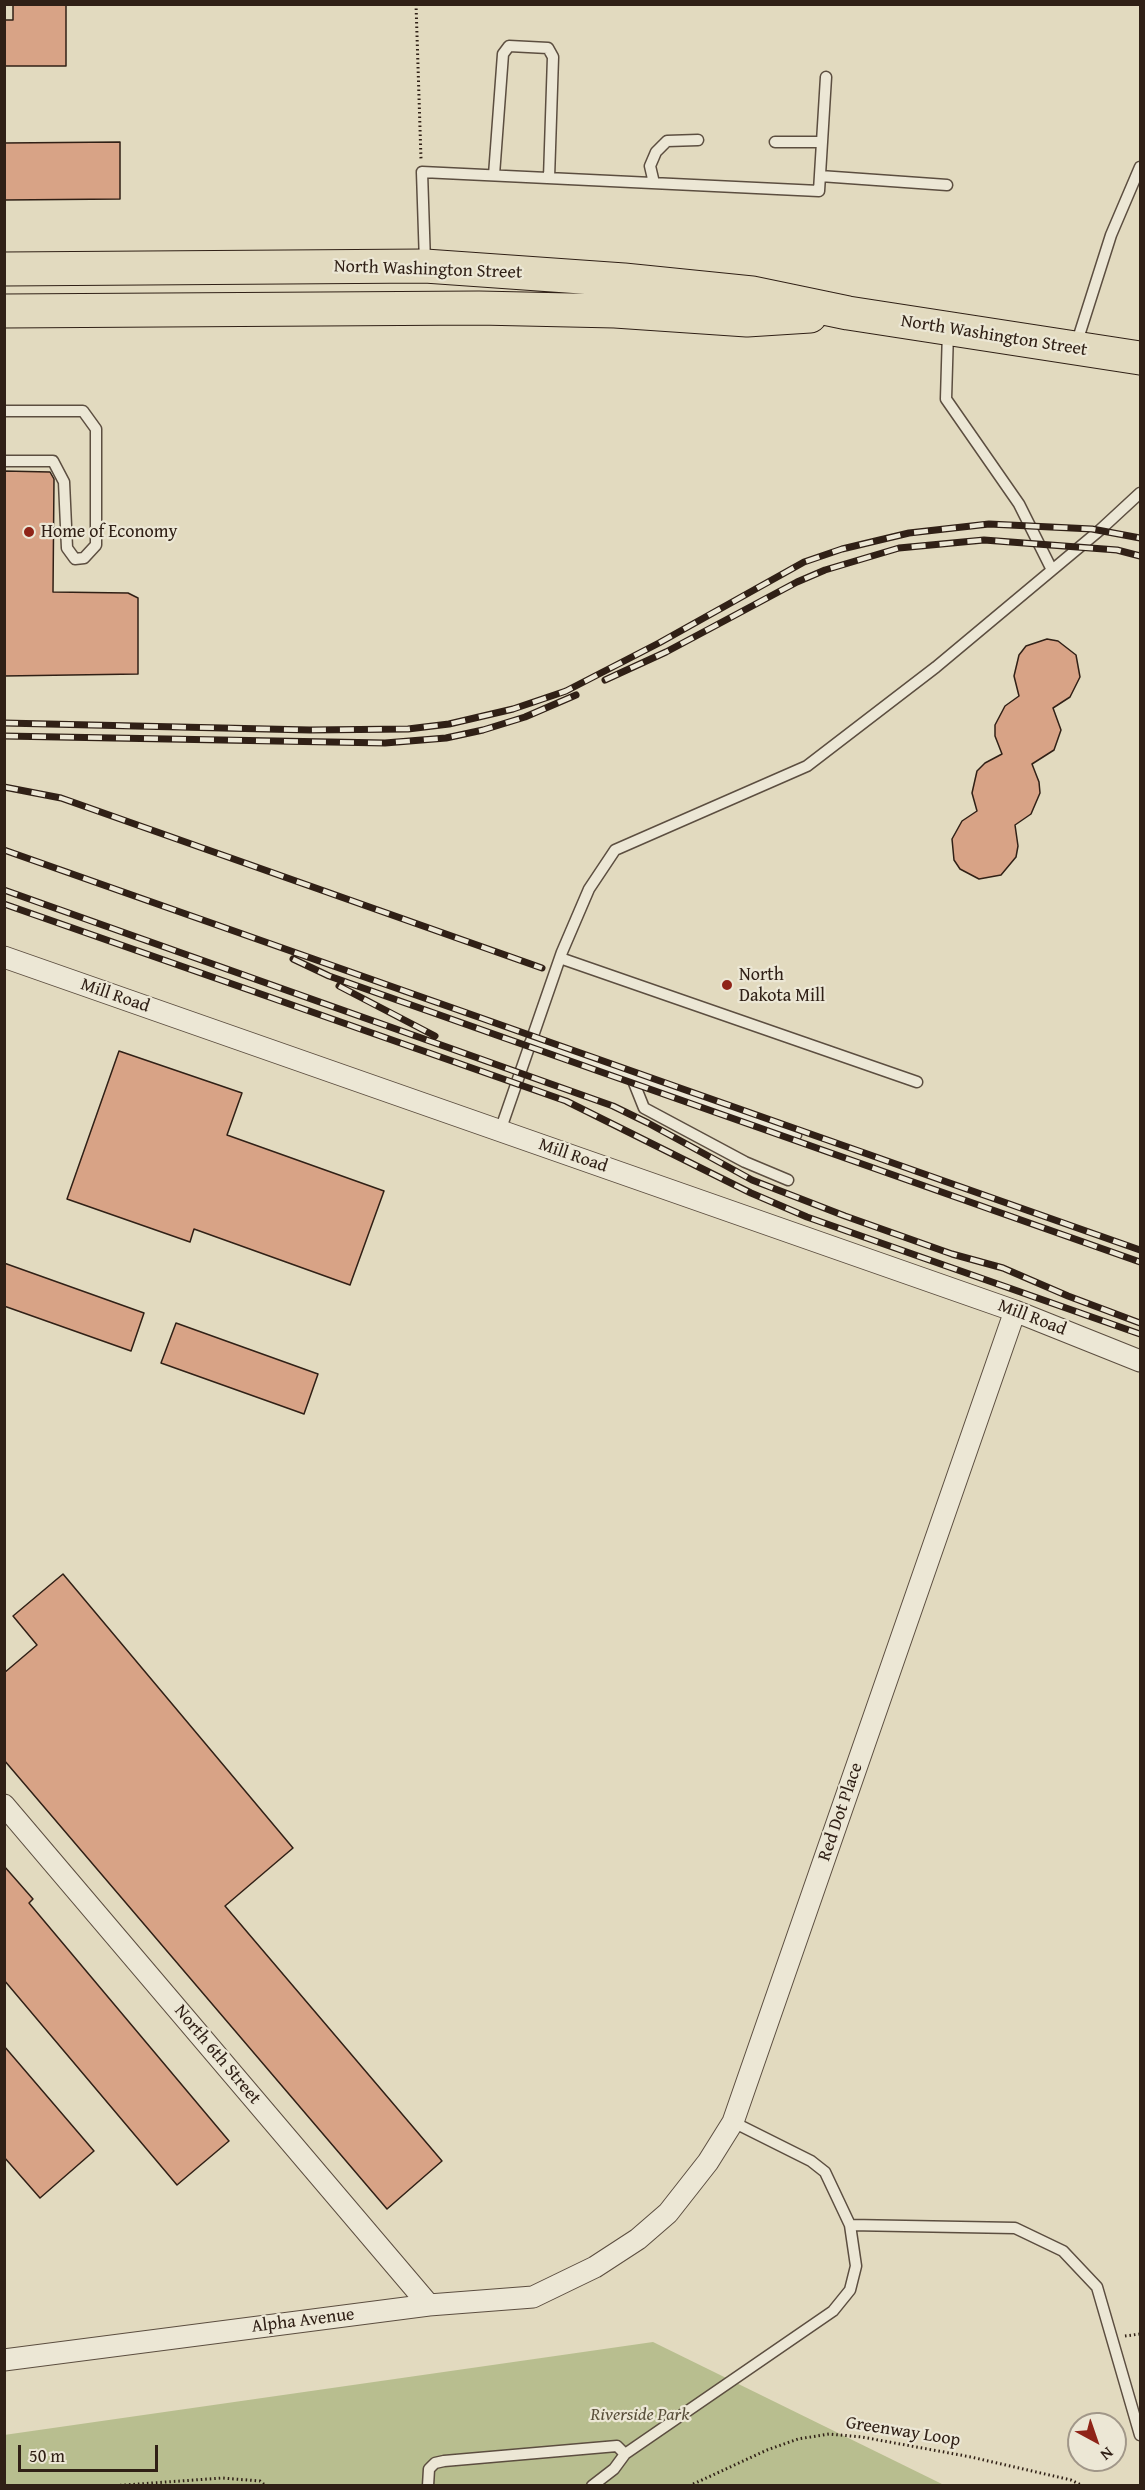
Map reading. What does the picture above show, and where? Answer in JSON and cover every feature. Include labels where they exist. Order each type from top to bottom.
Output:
[{"type":"main road","name":"North Washington Street","points":[[4,269],[425,266],[624,280],[752,292],[848,314],[1140,358]]},
{"type":"main road","points":[[231,267],[231,309]]},
{"type":"main road","points":[[65,310],[66,269]]},
{"type":"main road","name":"North Washington Street","points":[[4,311],[603,310],[747,320],[848,314]]},
{"type":"street","name":"Mill Road","points":[[4,957],[1015,1311],[1140,1360]]},
{"type":"street","name":"Red Dot Place","points":[[595,2267],[638,2239],[668,2213],[708,2162],[733,2122],[1015,1311]]},
{"type":"street","name":"North 6th Street","points":[[4,1805],[429,2305]]},
{"type":"street","name":"Alpha Avenue","points":[[4,2360],[429,2305],[533,2297],[595,2267]]},
{"type":"lane","points":[[494,175],[503,54],[509,46],[548,48],[553,57],[549,178]]},
{"type":"lane","points":[[425,266],[422,172],[819,191],[825,77]]},
{"type":"lane","points":[[654,183],[650,166],[656,152],[667,141],[698,140]]},
{"type":"lane","points":[[775,142],[822,142]]},
{"type":"lane","points":[[1075,348],[1111,235],[1140,167]]},
{"type":"lane","points":[[820,176],[947,185]]},
{"type":"lane","points":[[948,329],[946,399],[1019,504],[1052,570]]},
{"type":"lane","points":[[4,411],[83,411],[96,429],[96,545],[84,558],[75,559],[67,548],[64,482],[52,461],[4,461]]},
{"type":"lane","points":[[500,1131],[560,958],[589,889],[615,850],[807,766],[936,666],[1052,570],[1140,493]]},
{"type":"lane","points":[[560,958],[917,1082]]},
{"type":"lane","points":[[530,1043],[796,1135]]},
{"type":"lane","points":[[632,1078],[644,1108],[745,1162],[788,1180]]},
{"type":"lane","points":[[592,2486],[614,2469],[625,2454],[833,2311],[850,2290],[856,2266],[850,2225],[825,2172],[811,2161],[733,2122]]},
{"type":"lane","points":[[850,2225],[1015,2228],[1064,2251],[1097,2287],[1140,2435]]},
{"type":"lane","points":[[428,2486],[429,2469],[435,2463],[444,2461],[617,2446],[625,2454]]},
{"type":"path","points":[[416,4],[422,172]]},
{"type":"path","name":"Greenway Loop","points":[[689,2486],[767,2450],[798,2439],[829,2434],[862,2437],[971,2457],[1050,2475],[1083,2486]]},
{"type":"path","points":[[111,2486],[222,2478],[260,2481],[266,2486]]},
{"type":"green space","name":"Riverside Park","points":[[653,2342],[944,2485],[5,2485],[4,2435]]},
{"type":"building","points":[[13,4],[66,4],[66,66],[4,66],[4,20],[13,20]]},
{"type":"building","points":[[120,142],[120,199],[4,200],[4,143]]},
{"type":"building","name":"Home of Economy","points":[[4,471],[50,472],[54,479],[53,592],[128,593],[138,598],[138,674],[4,676]]},
{"type":"building","points":[[1047,639],[1058,641],[1076,655],[1080,677],[1070,697],[1053,708],[1061,730],[1054,750],[1032,764],[1039,782],[1040,793],[1031,814],[1015,825],[1018,846],[1016,857],[1001,875],[979,879],[960,869],[954,860],[952,839],[962,821],[977,811],[972,793],[977,771],[985,763],[1002,754],[995,736],[995,725],[1005,706],[1019,696],[1014,676],[1019,655],[1026,646]]},
{"type":"building","points":[[119,1051],[242,1093],[227,1135],[384,1191],[350,1285],[194,1229],[190,1242],[67,1199]]},
{"type":"building","points":[[4,1263],[144,1313],[131,1351],[4,1306]]},
{"type":"building","points":[[176,1323],[318,1374],[304,1414],[161,1363]]},
{"type":"building","points":[[63,1574],[293,1848],[225,1906],[442,2161],[387,2209],[4,1760],[4,1673],[37,1645],[13,1616]]},
{"type":"building","points":[[4,1866],[33,1899],[29,1903],[229,2141],[177,2185],[4,1980]]},
{"type":"building","points":[[4,2046],[94,2151],[40,2198],[4,2157]]},
{"type":"railway","points":[[4,723],[310,730],[408,729],[449,724],[513,709],[566,691],[659,643],[804,562],[842,549],[909,533],[989,524],[1092,529],[1140,538]]},
{"type":"railway","points":[[605,680],[666,652],[797,582],[825,570],[899,548],[984,540],[1117,550],[1140,556]]},
{"type":"railway","points":[[4,736],[385,743],[446,738],[483,730],[525,717],[576,695]]},
{"type":"railway","points":[[4,787],[61,798],[542,968]]},
{"type":"railway","points":[[4,850],[1140,1250]]},
{"type":"railway","points":[[4,890],[613,1106],[752,1180],[952,1254],[1003,1268],[1140,1323]]},
{"type":"railway","points":[[4,904],[566,1101],[751,1193],[807,1217],[1140,1334]]},
{"type":"railway","points":[[293,959],[329,976],[1140,1262]]},
{"type":"railway","points":[[339,986],[435,1036]]},
{"type":"place","name":"Home of Economy","points":[[29,532]]},
{"type":"place","name":"North Dakota Mill","points":[[727,985]]}]
